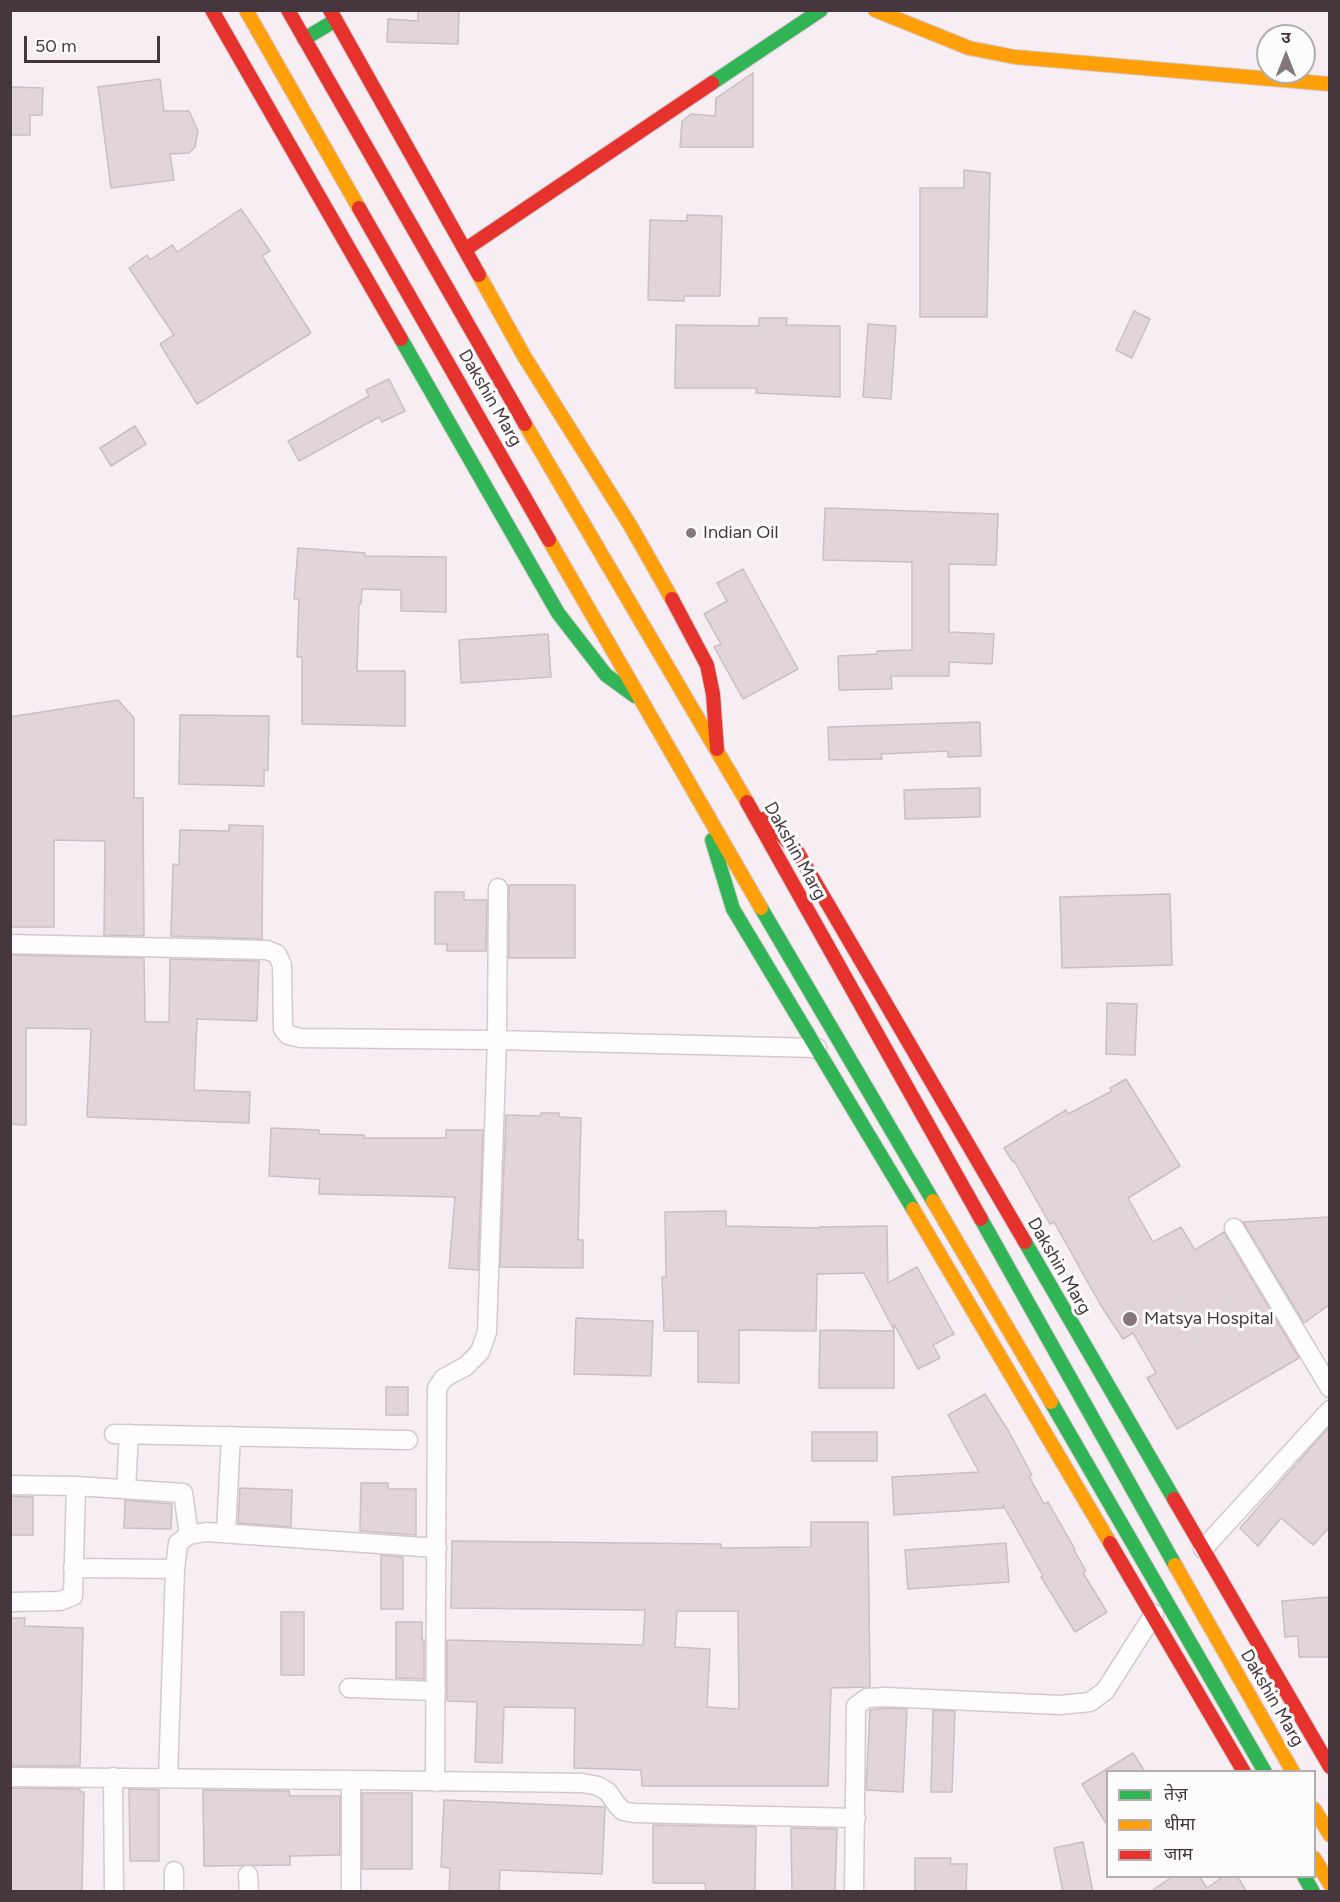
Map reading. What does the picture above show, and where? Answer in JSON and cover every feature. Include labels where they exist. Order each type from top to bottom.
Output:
[{"type":"main road","points":[[212,10],[558,613],[606,675],[642,700]]},
{"type":"main road","name":"Dakshin Marg","points":[[246,10],[701,805],[1122,1523],[1264,1770]]},
{"type":"main road","name":"Dakshin Marg","points":[[288,10],[377,169],[596,547],[743,794],[1142,1507],[1310,1765]]},
{"type":"main road","points":[[466,249],[820,10]]},
{"type":"main road","points":[[875,10],[969,48],[1016,57],[1329,84]]},
{"type":"main road","points":[[304,39],[333,15],[524,356],[630,525],[686,622],[707,665],[713,693],[717,751]]},
{"type":"main road","name":"Dakshin Marg","points":[[743,794],[798,853],[1203,1550],[1310,1765]]},
{"type":"main road","name":"Dakshin Marg","points":[[701,805],[733,909],[1154,1614],[1243,1770]]},
{"type":"main road","points":[[1316,1812],[1329,1835]]},
{"type":"main road","points":[[1316,1861],[1329,1884]]},
{"type":"main road","points":[[1305,1878],[1313,1892]]},
{"type":"street","points":[[435,1782],[437,1388],[444,1378],[466,1366],[480,1352],[487,1332],[497,1040],[498,888]]},
{"type":"street","points":[[10,944],[267,950],[277,954],[282,965],[283,1029],[288,1035],[301,1038],[817,1048]]},
{"type":"street","points":[[1234,1228],[1329,1388]]},
{"type":"street","points":[[1203,1550],[1329,1410]]},
{"type":"street","points":[[126,1490],[121,1434],[408,1440]]},
{"type":"street","points":[[225,1533],[231,1436]]},
{"type":"street","points":[[10,1485],[76,1486],[183,1493],[189,1535]]},
{"type":"street","points":[[10,1602],[60,1601],[73,1596],[76,1486]]},
{"type":"street","points":[[168,1778],[178,1542],[189,1535],[207,1532],[437,1548]]},
{"type":"street","points":[[73,1568],[176,1569]]},
{"type":"street","points":[[854,1892],[856,1706],[867,1698],[948,1699],[1060,1705],[1090,1702],[1105,1691],[1154,1614]]},
{"type":"street","points":[[349,1688],[436,1691]]},
{"type":"street","points":[[10,1777],[583,1783],[598,1786],[608,1792],[617,1805],[634,1813],[856,1818]]},
{"type":"street","points":[[113,1777],[114,1892]]},
{"type":"street","points":[[351,1780],[351,1892]]},
{"type":"street","points":[[174,1870],[174,1892]]},
{"type":"building","points":[[418,10],[459,10],[458,44],[387,42],[388,19],[418,21]]},
{"type":"building","points":[[753,73],[753,147],[680,147],[682,121],[691,114],[715,116],[716,98]]},
{"type":"building","points":[[160,79],[164,111],[189,111],[198,131],[195,147],[189,153],[170,154],[174,180],[111,188],[98,87]]},
{"type":"building","points":[[10,87],[43,88],[42,115],[30,115],[30,135],[10,135]]},
{"type":"building","points":[[964,170],[990,173],[987,317],[920,317],[920,188],[964,188]]},
{"type":"building","points":[[241,209],[270,251],[262,256],[311,333],[197,404],[160,344],[174,335],[129,268],[147,255],[150,260],[172,245],[177,252]]},
{"type":"building","points":[[687,215],[722,216],[720,296],[684,296],[684,301],[648,300],[650,220],[687,221]]},
{"type":"building","points":[[1134,311],[1150,319],[1132,358],[1116,350]]},
{"type":"building","points":[[759,318],[787,318],[786,325],[840,326],[840,397],[756,393],[757,388],[675,388],[676,325],[759,326]]},
{"type":"building","points":[[868,324],[896,326],[891,399],[863,397]]},
{"type":"building","points":[[389,379],[405,411],[382,422],[379,417],[299,461],[288,441],[369,396],[366,390]]},
{"type":"building","points":[[135,426],[146,444],[111,466],[100,448]]},
{"type":"building","points":[[825,508],[998,514],[996,565],[949,564],[949,632],[994,634],[992,664],[949,662],[949,676],[891,676],[892,689],[839,690],[838,656],[877,654],[877,651],[912,650],[912,562],[823,560]]},
{"type":"building","points":[[298,548],[365,553],[365,556],[446,557],[446,612],[401,611],[401,590],[362,589],[361,604],[359,604],[357,671],[405,671],[405,726],[302,724],[302,657],[297,657],[299,599],[294,599]]},
{"type":"building","points":[[743,569],[798,669],[743,699],[714,647],[721,644],[704,614],[727,601],[717,583]]},
{"type":"building","points":[[548,634],[551,677],[461,683],[459,640]]},
{"type":"building","points":[[118,700],[134,718],[134,798],[143,798],[144,936],[104,935],[105,841],[54,840],[54,927],[10,927],[10,717]]},
{"type":"building","points":[[180,715],[269,716],[268,770],[264,770],[264,786],[179,784]]},
{"type":"building","points":[[980,722],[981,756],[948,757],[948,751],[881,754],[882,759],[829,760],[828,727]]},
{"type":"building","points":[[980,788],[980,817],[905,819],[904,790]]},
{"type":"building","points":[[229,825],[263,826],[262,939],[171,936],[173,864],[179,865],[180,830],[229,831]]},
{"type":"building","points":[[509,885],[575,885],[575,958],[509,958]]},
{"type":"building","points":[[435,892],[464,892],[464,900],[487,900],[486,951],[447,951],[447,944],[435,944]]},
{"type":"building","points":[[1170,894],[1172,965],[1062,968],[1060,897]]},
{"type":"building","points":[[10,955],[144,958],[145,1022],[169,1022],[170,959],[259,961],[257,1021],[197,1019],[194,1090],[250,1092],[249,1123],[87,1117],[91,1029],[26,1028],[26,1125],[10,1124]]},
{"type":"building","points":[[1107,1003],[1137,1004],[1135,1055],[1106,1054]]},
{"type":"building","points":[[1126,1079],[1180,1166],[1128,1198],[1153,1242],[1181,1227],[1195,1250],[1224,1232],[1299,1358],[1177,1429],[1147,1378],[1156,1373],[1133,1333],[1123,1339],[1100,1304],[1054,1222],[1050,1224],[1014,1161],[1004,1148],[1066,1110],[1068,1114],[1112,1091],[1110,1088]]},
{"type":"building","points":[[541,1113],[559,1113],[559,1117],[581,1118],[578,1240],[583,1240],[583,1268],[500,1267],[506,1115],[541,1116]]},
{"type":"building","points":[[271,1128],[319,1130],[319,1134],[364,1135],[364,1138],[446,1138],[446,1130],[483,1130],[478,1270],[449,1268],[455,1197],[319,1194],[320,1179],[269,1176]]},
{"type":"building","points":[[726,1211],[726,1226],[819,1228],[887,1226],[888,1283],[917,1267],[954,1334],[933,1345],[940,1358],[918,1369],[864,1273],[817,1274],[816,1331],[739,1330],[739,1383],[698,1382],[698,1331],[664,1331],[662,1277],[666,1277],[665,1212]]},
{"type":"building","points":[[1329,1217],[1329,1305],[1304,1323],[1243,1222]]},
{"type":"building","points":[[576,1318],[653,1321],[651,1376],[574,1374]]},
{"type":"building","points":[[820,1330],[894,1331],[894,1388],[819,1388]]},
{"type":"building","points":[[386,1387],[408,1387],[408,1415],[386,1415]]},
{"type":"building","points":[[985,1394],[1009,1432],[1032,1475],[1029,1476],[1044,1504],[1048,1502],[1075,1549],[1086,1571],[1083,1573],[1107,1612],[1075,1632],[1041,1577],[1043,1576],[1003,1505],[1003,1508],[894,1515],[892,1477],[979,1472],[948,1415]]},
{"type":"building","points":[[1329,1427],[1329,1528],[1313,1545],[1281,1518],[1258,1546],[1240,1528]]},
{"type":"building","points":[[812,1432],[877,1432],[877,1461],[812,1461]]},
{"type":"building","points":[[361,1483],[388,1483],[388,1489],[416,1489],[416,1535],[360,1531]]},
{"type":"building","points":[[240,1488],[292,1490],[291,1527],[238,1523]]},
{"type":"building","points":[[10,1496],[33,1497],[33,1535],[10,1535]]},
{"type":"building","points":[[125,1500],[172,1504],[171,1529],[124,1528]]},
{"type":"building","points":[[811,1522],[868,1522],[870,1687],[831,1688],[828,1786],[642,1786],[641,1770],[574,1768],[575,1708],[504,1707],[502,1763],[475,1762],[477,1702],[447,1701],[447,1640],[643,1645],[645,1610],[451,1608],[452,1541],[721,1544],[721,1548],[811,1547]],"holes":[[[677,1611],[738,1611],[739,1709],[707,1707],[710,1649],[675,1647]]]},
{"type":"building","points":[[1006,1543],[1009,1582],[908,1589],[905,1550]]},
{"type":"building","points":[[381,1555],[403,1557],[403,1609],[381,1609]]},
{"type":"building","points":[[1329,1597],[1329,1657],[1299,1657],[1298,1636],[1285,1637],[1282,1601]]},
{"type":"building","points":[[281,1612],[304,1612],[304,1675],[281,1675]]},
{"type":"building","points":[[10,1618],[25,1618],[24,1626],[83,1628],[80,1766],[10,1766]]},
{"type":"building","points":[[396,1622],[422,1622],[424,1679],[396,1678]]},
{"type":"building","points":[[907,1709],[903,1792],[866,1790],[870,1710]]},
{"type":"building","points":[[933,1710],[955,1711],[952,1792],[931,1792]]},
{"type":"building","points":[[1133,1753],[1144,1770],[1106,1770],[1106,1823],[1082,1784]]},
{"type":"building","points":[[10,1788],[80,1789],[80,1792],[84,1792],[82,1892],[10,1892]]},
{"type":"building","points":[[129,1789],[159,1790],[159,1861],[130,1861]]},
{"type":"building","points":[[203,1790],[289,1791],[290,1796],[340,1796],[340,1855],[290,1856],[290,1865],[204,1866]]},
{"type":"building","points":[[362,1793],[412,1793],[412,1869],[362,1869]]},
{"type":"building","points":[[444,1800],[605,1807],[602,1874],[500,1870],[499,1892],[449,1892],[450,1868],[441,1867]]},
{"type":"building","points":[[653,1825],[756,1827],[755,1892],[706,1892],[705,1883],[653,1883]]},
{"type":"building","points":[[791,1828],[837,1829],[835,1892],[792,1892]]},
{"type":"building","points":[[1083,1842],[1093,1892],[1063,1892],[1054,1848]]},
{"type":"building","points":[[915,1858],[951,1858],[950,1864],[967,1864],[966,1892],[915,1892]]},
{"type":"building","points":[[1170,1878],[1200,1878],[1207,1888],[1221,1878],[1238,1878],[1247,1892],[1150,1892]]},
{"type":"traffic: fast","points":[[712,83],[821,10]]},
{"type":"traffic: fast","points":[[304,39],[336,20]]},
{"type":"traffic: fast","points":[[401,339],[558,613],[606,675],[635,696]]},
{"type":"traffic: fast","points":[[712,840],[733,909],[913,1209]]},
{"type":"traffic: fast","points":[[761,908],[933,1201]]},
{"type":"traffic: fast","points":[[981,1219],[1175,1565]]},
{"type":"traffic: fast","points":[[1025,1242],[1174,1499]]},
{"type":"traffic: fast","points":[[1051,1402],[1264,1770]]},
{"type":"traffic: fast","points":[[1305,1878],[1313,1892]]},
{"type":"traffic: slow","points":[[246,10],[359,208]]},
{"type":"traffic: slow","points":[[875,10],[969,48],[1015,57],[1330,84]]},
{"type":"traffic: slow","points":[[479,275],[524,356],[630,525],[672,599]]},
{"type":"traffic: slow","points":[[525,424],[747,802]]},
{"type":"traffic: slow","points":[[549,540],[761,908]]},
{"type":"traffic: slow","points":[[933,1201],[1051,1402]]},
{"type":"traffic: slow","points":[[913,1209],[1110,1543]]},
{"type":"traffic: slow","points":[[1175,1565],[1292,1770]]},
{"type":"traffic: slow","points":[[1316,1812],[1330,1835]]},
{"type":"traffic: slow","points":[[1316,1861],[1330,1884]]},
{"type":"traffic: jam","points":[[212,10],[401,339]]},
{"type":"traffic: jam","points":[[288,10],[525,424]]},
{"type":"traffic: jam","points":[[330,10],[479,275]]},
{"type":"traffic: jam","points":[[466,249],[712,83]]},
{"type":"traffic: jam","points":[[359,208],[549,540]]},
{"type":"traffic: jam","points":[[672,599],[707,665],[713,694],[717,749]]},
{"type":"traffic: jam","points":[[747,802],[981,1219]]},
{"type":"traffic: jam","points":[[766,818],[798,853],[1025,1242]]},
{"type":"traffic: jam","points":[[1174,1499],[1330,1767]]},
{"type":"traffic: jam","points":[[1110,1543],[1243,1770]]},
{"type":"place","name":"Indian Oil","points":[[691,533]]},
{"type":"place","name":"Matsya Hospital","points":[[1130,1319]]}]
